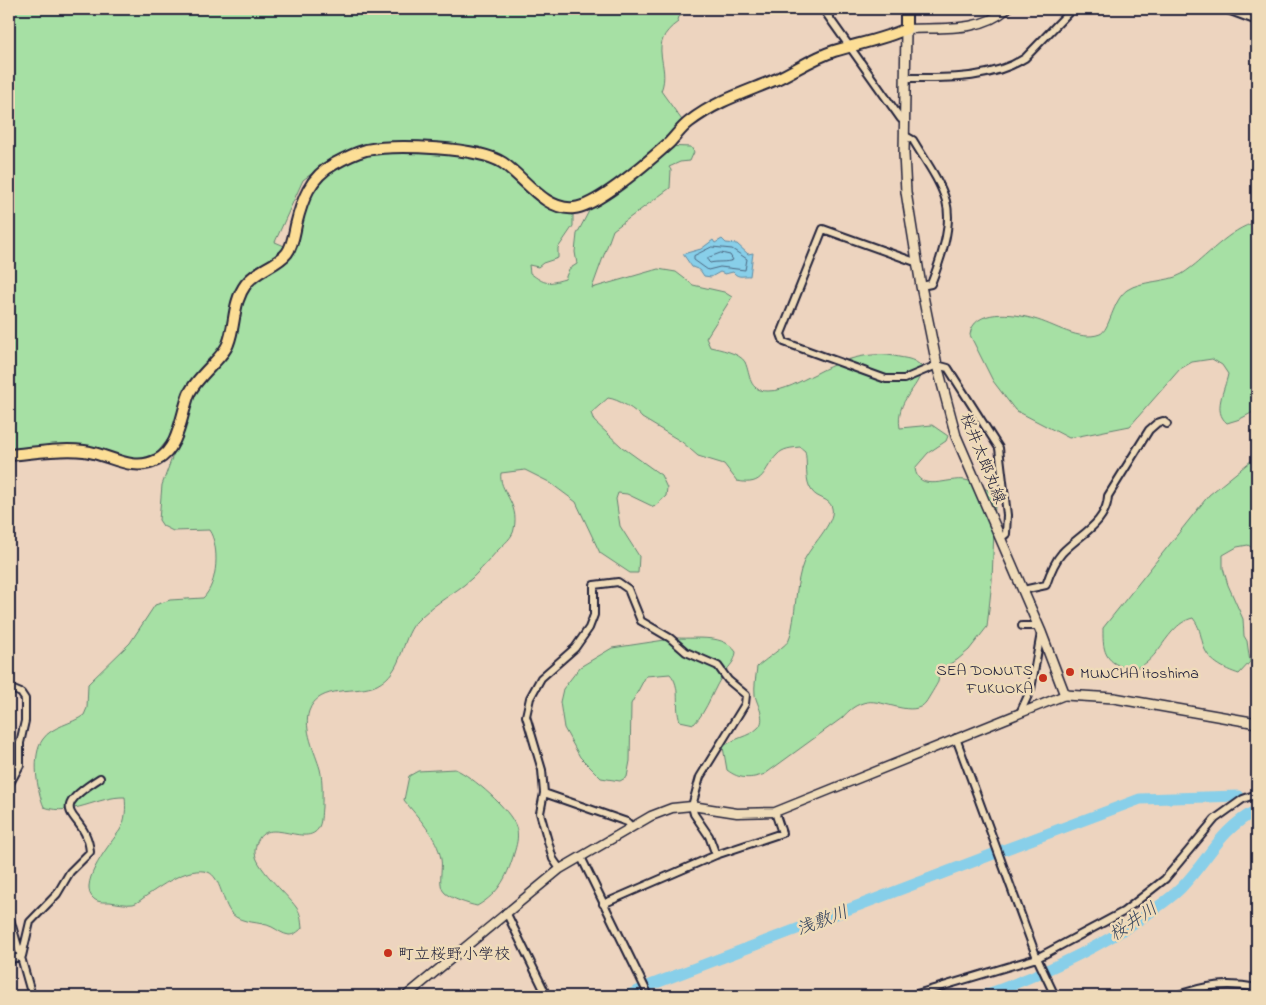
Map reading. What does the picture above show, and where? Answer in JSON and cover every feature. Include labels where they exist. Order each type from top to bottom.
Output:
[{"type":"main road","points":[[9,456],[84,451],[129,465],[156,461],[165,455],[173,442],[190,392],[208,366],[227,348],[234,324],[233,314],[238,297],[247,282],[286,254],[291,244],[302,202],[309,188],[322,172],[354,154],[368,150],[402,147],[469,150],[502,162],[550,202],[563,208],[588,205],[605,195],[671,141],[686,124],[707,109],[731,95],[779,78],[814,58],[906,29],[906,9]]},
{"type":"main road","name":"桜井太郎丸線","points":[[906,29],[904,119],[906,192],[937,365],[956,436],[1040,629],[1065,695]]},
{"type":"main road","points":[[1065,695],[1078,694],[1114,698],[1257,723]]},
{"type":"street","points":[[823,9],[901,119],[904,119]]},
{"type":"street","points":[[906,29],[975,26],[989,22],[1007,9]]},
{"type":"street","points":[[905,78],[969,77],[1016,63],[1025,58],[1072,9]]},
{"type":"street","points":[[1226,9],[1257,21]]},
{"type":"street","points":[[904,135],[913,140],[946,201],[946,231],[937,268],[932,284],[922,286]]},
{"type":"street","points":[[918,263],[823,228],[781,334],[784,342],[886,379],[904,379],[937,365],[948,368],[999,448],[1007,515],[1006,534],[1001,538]]},
{"type":"street","points":[[1023,590],[1046,585],[1054,563],[1062,552],[1099,520],[1108,507],[1108,496],[1149,430],[1157,423],[1167,424]]},
{"type":"street","points":[[560,869],[553,859],[540,813],[544,793],[542,770],[526,716],[530,698],[541,678],[575,648],[589,628],[594,614],[594,586],[618,582],[628,589],[641,621],[670,638],[681,649],[718,666],[728,680],[746,695],[745,704],[700,778],[692,806],[694,814],[709,836],[716,855]]},
{"type":"street","points":[[1020,713],[1031,689],[1040,629],[1022,626]]},
{"type":"street","points":[[9,688],[21,693],[25,699],[25,721],[20,743],[20,765],[9,785]]},
{"type":"street","points":[[406,996],[560,869],[631,826],[672,808],[692,806],[738,813],[775,812],[1065,695]]},
{"type":"street","points":[[956,738],[1039,961],[1055,996]]},
{"type":"street","points":[[22,956],[30,922],[57,894],[70,872],[90,852],[89,843],[69,809],[70,800],[78,792],[100,778]]},
{"type":"street","points":[[544,793],[628,822],[631,826]]},
{"type":"street","points":[[910,996],[1039,961],[1123,912],[1165,879],[1215,819],[1243,799],[1257,794]]},
{"type":"street","points":[[603,904],[716,855],[782,833],[775,812]]},
{"type":"street","points":[[580,857],[649,996]]},
{"type":"street","points":[[506,912],[547,996]]},
{"type":"street","points":[[9,915],[32,996]]},
{"type":"street","points":[[9,960],[22,956]]},
{"type":"street","points":[[1176,996],[1194,989],[1218,984],[1257,988]]},
{"type":"green space","points":[[9,9],[688,9],[677,19],[678,22],[668,30],[661,47],[664,81],[661,91],[684,123],[664,142],[594,198],[583,203],[563,205],[544,193],[508,163],[479,147],[437,145],[375,147],[351,154],[314,172],[303,180],[275,242],[294,250],[311,190],[320,178],[347,159],[377,149],[429,146],[479,150],[487,153],[498,162],[523,187],[547,197],[557,210],[573,214],[573,226],[558,248],[558,258],[543,263],[538,267],[529,265],[530,273],[535,277],[543,281],[554,282],[565,279],[569,269],[577,264],[575,252],[577,234],[589,211],[607,189],[662,146],[691,147],[694,152],[690,161],[680,162],[669,167],[671,170],[670,188],[613,230],[592,288],[658,269],[676,272],[693,285],[724,292],[732,297],[706,338],[710,347],[739,356],[745,362],[751,382],[762,390],[774,391],[835,364],[866,356],[888,355],[909,359],[919,364],[922,367],[920,375],[901,409],[899,418],[900,428],[932,425],[948,436],[946,441],[928,453],[915,468],[917,476],[922,480],[935,483],[965,480],[993,493],[995,503],[992,581],[987,627],[969,650],[957,660],[942,668],[939,673],[938,682],[921,707],[906,709],[874,702],[859,704],[765,774],[746,778],[736,776],[727,770],[723,747],[746,736],[761,724],[762,716],[755,692],[757,667],[789,640],[801,570],[807,555],[830,521],[832,514],[831,505],[814,494],[810,487],[807,477],[805,451],[800,447],[779,453],[758,479],[746,482],[737,481],[724,464],[698,456],[682,442],[642,418],[631,408],[617,400],[608,398],[591,413],[594,421],[622,447],[661,475],[667,488],[666,496],[654,507],[627,494],[618,493],[616,499],[620,526],[639,556],[638,573],[630,573],[600,553],[576,502],[549,482],[525,470],[501,473],[503,486],[514,511],[514,529],[510,538],[478,573],[416,622],[407,638],[397,664],[386,679],[369,688],[330,693],[314,702],[309,711],[307,725],[322,778],[321,821],[318,829],[312,834],[303,835],[274,831],[265,833],[259,838],[255,850],[259,864],[298,909],[302,928],[296,933],[289,935],[267,925],[236,917],[226,904],[216,879],[208,872],[201,871],[177,877],[133,904],[96,900],[92,897],[89,890],[90,882],[98,862],[122,826],[125,814],[125,797],[65,810],[44,807],[36,773],[39,746],[43,739],[52,731],[84,715],[87,708],[88,684],[130,643],[155,605],[170,600],[203,598],[212,584],[216,555],[213,537],[209,530],[173,531],[163,526],[159,520],[162,485],[173,455],[176,420],[169,438],[156,454],[132,461],[79,447],[9,450]]},
{"type":"green space","points":[[1257,222],[1257,410],[1240,419],[1227,423],[1220,413],[1221,400],[1228,374],[1222,365],[1212,359],[1192,362],[1180,369],[1130,426],[1069,438],[1015,410],[993,381],[970,335],[973,326],[978,320],[986,316],[1006,314],[1042,321],[1084,336],[1100,334],[1106,327],[1118,301],[1127,290],[1182,274],[1227,237]]},
{"type":"green space","points":[[1257,456],[1257,551],[1248,545],[1237,547],[1223,555],[1223,568],[1228,585],[1243,619],[1244,636],[1247,641],[1250,662],[1239,674],[1217,664],[1205,650],[1193,618],[1182,623],[1173,631],[1158,651],[1141,666],[1131,668],[1113,662],[1104,649],[1103,628],[1209,495]]},
{"type":"green space","points":[[678,638],[710,639],[725,642],[736,652],[735,658],[694,724],[680,721],[676,685],[670,674],[646,676],[631,704],[630,761],[627,777],[620,781],[601,778],[580,757],[564,728],[560,702],[563,689],[580,667],[612,648]]},
{"type":"green space","points":[[455,769],[471,779],[499,803],[513,820],[517,833],[517,842],[506,875],[492,895],[477,906],[465,903],[445,893],[441,886],[441,859],[436,843],[404,800],[409,776],[418,771]]},
{"type":"water","points":[[722,239],[726,243],[737,244],[748,254],[753,253],[750,276],[739,276],[733,272],[725,274],[720,272],[711,277],[704,276],[700,270],[692,267],[683,254],[701,249],[713,240],[715,243]]},
{"type":"waterway","name":"浅敷川","points":[[1001,851],[1140,799],[1239,796]]},
{"type":"waterway","name":"桜井川","points":[[982,996],[1063,963],[1139,920],[1176,892],[1191,877],[1224,835],[1233,826],[1257,810]]},
{"type":"waterway","name":"浅敷川","points":[[648,986],[996,853]]},
{"type":"waterway","name":"浅敷川","points":[[627,996],[640,990]]},
{"type":"place","name":"MUNCHA itoshima","points":[[1070,672]]},
{"type":"place","name":"SEA DONUTS FUKUOKA","points":[[1043,678]]},
{"type":"place","name":"町立桜野小学校","points":[[388,953]]}]
